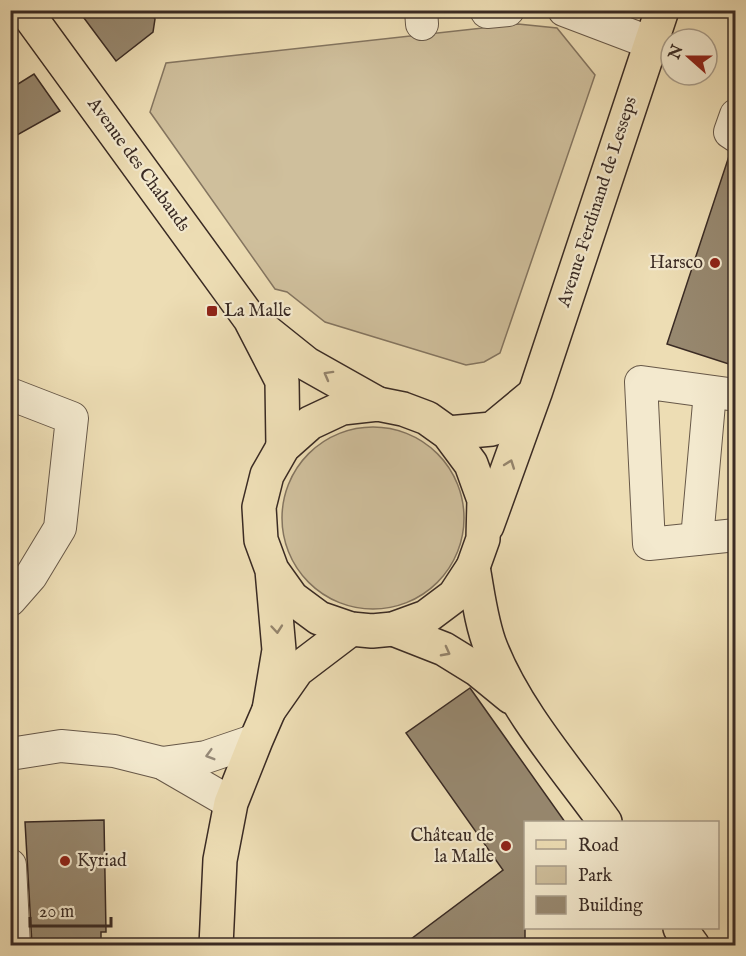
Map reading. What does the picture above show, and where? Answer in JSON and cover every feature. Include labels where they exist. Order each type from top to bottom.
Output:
[{"type":"main road","name":"Avenue des Chabauds","points":[[25,10],[250,318],[282,381],[283,447]]},
{"type":"main road","name":"Avenue Ferdinand de Lesseps","points":[[393,629],[426,617],[454,596],[478,553],[535,393],[662,10]]},
{"type":"main road","name":"Avenue des Chabauds","points":[[250,318],[307,364],[378,404]]},
{"type":"main road","points":[[448,433],[492,429],[535,393]]},
{"type":"main road","points":[[269,710],[279,650],[272,570],[261,540],[259,507],[267,476],[283,447],[310,423],[342,408],[378,404],[403,408],[427,418],[448,433],[471,464],[484,500],[478,553],[480,606],[490,648],[519,704],[604,821]]},
{"type":"main road","points":[[272,570],[292,598],[319,618],[351,629],[372,631],[393,629],[444,649],[478,670],[519,704]]},
{"type":"main road","points":[[216,945],[220,860],[231,803],[256,740],[269,710],[297,670],[351,629]]},
{"type":"main road","points":[[681,929],[693,945]]},
{"type":"street","points":[[486,10],[486,12],[508,10]]},
{"type":"street","points":[[564,10],[651,43]]},
{"type":"street","points":[[735,115],[730,132],[735,136]]},
{"type":"street","points":[[698,539],[723,394],[641,382],[649,544],[698,539],[735,535]]},
{"type":"street","points":[[10,394],[72,418],[60,528],[32,576],[10,600]]},
{"type":"street","points":[[162,763],[206,757],[256,740]]},
{"type":"street","points":[[10,754],[61,746],[114,751],[162,763],[231,803]]},
{"type":"street","points":[[10,866],[14,945]]},
{"type":"green space","points":[[518,24],[557,28],[595,75],[500,353],[484,362],[466,365],[325,322],[287,292],[275,289],[150,112],[166,63]]},
{"type":"green space","points":[[373,427],[408,434],[424,442],[437,454],[449,467],[457,483],[464,518],[457,553],[449,569],[437,582],[424,594],[408,602],[373,609],[338,602],[322,594],[309,582],[297,569],[289,553],[282,518],[289,483],[297,467],[309,454],[322,442],[338,434]]},
{"type":"building","points":[[78,10],[149,10],[155,19],[153,32],[116,61]]},
{"type":"building","points":[[34,74],[60,111],[10,139],[10,89]]},
{"type":"building","name":"Harsco","points":[[730,153],[735,154],[735,366],[667,344]]},
{"type":"building","name":"Château de la Malle","points":[[470,688],[564,821],[524,821],[525,945],[403,945],[503,870],[406,733]]},
{"type":"building","name":"Kyriad","points":[[104,820],[106,932],[101,932],[101,945],[32,945],[25,822]]},
{"type":"place","name":"Harsco","points":[[715,263]]},
{"type":"place","name":"La Malle","points":[[212,311]]},
{"type":"place","name":"Château de la Malle","points":[[506,846]]},
{"type":"place","name":"Kyriad","points":[[65,861]]}]
